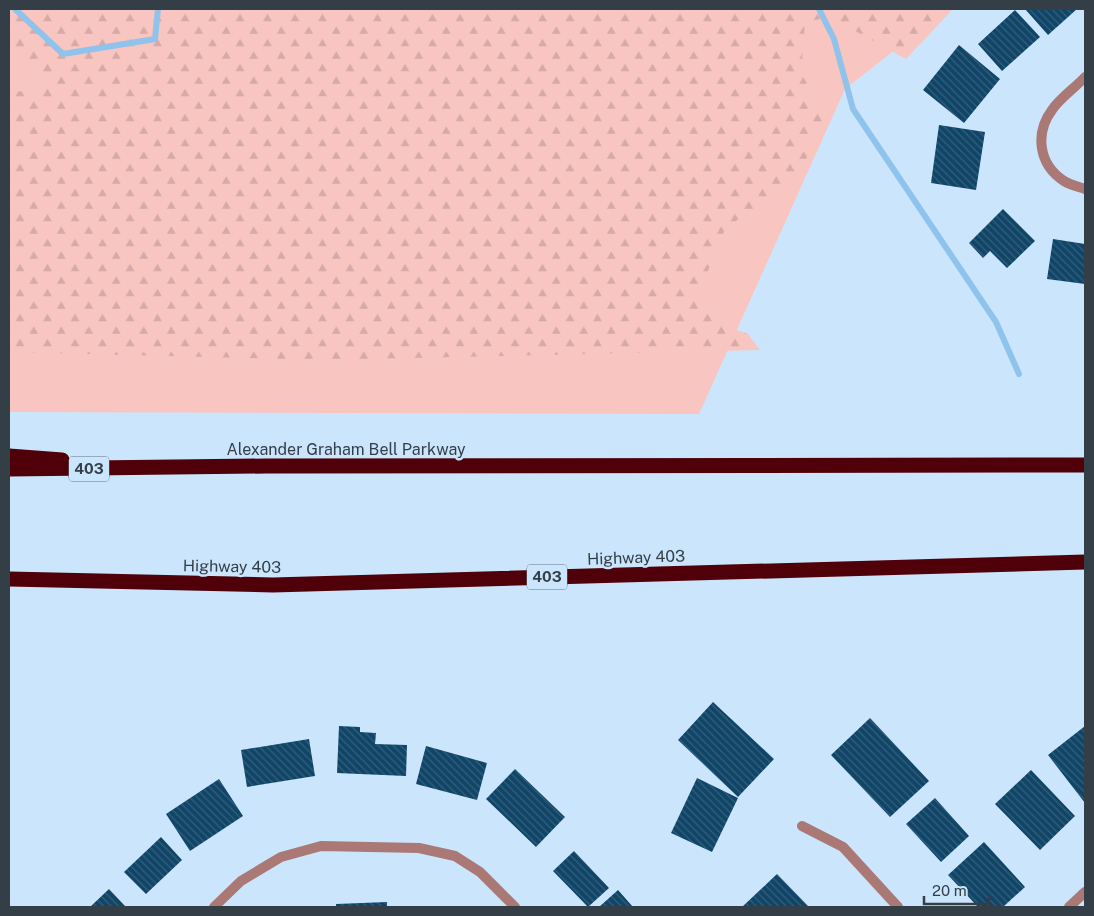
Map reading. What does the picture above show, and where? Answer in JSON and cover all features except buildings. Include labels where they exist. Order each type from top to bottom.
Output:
[{"type":"highway","points":[[9,456],[169,468]]},
{"type":"highway","name":"Alexander Graham Bell Parkway","points":[[169,468],[1085,464]]},
{"type":"highway","name":"403","points":[[9,470],[169,468]]},
{"type":"highway","name":"Highway 403","points":[[9,579],[273,585],[1085,562]]},
{"type":"street","points":[[1085,77],[1052,109],[1040,132],[1041,149],[1048,165],[1064,181],[1085,189]]},
{"type":"street","points":[[802,826],[843,847],[898,907]]},
{"type":"street","points":[[214,907],[241,881],[281,857],[321,846],[419,848],[455,856],[480,872],[515,907]]},
{"type":"street","points":[[1069,907],[1085,892]]},
{"type":"green space","points":[[9,9],[947,9],[845,89],[699,414],[9,412]]},
{"type":"green space","points":[[9,9],[953,9],[906,59],[830,17],[805,22],[801,73],[826,118],[798,176],[725,229],[699,293],[718,323],[748,334],[760,350],[320,360],[9,352],[9,94],[46,85],[9,47]]},
{"type":"waterway","points":[[15,9],[63,54],[155,39],[158,9]]},
{"type":"waterway","points":[[819,9],[834,39],[853,109],[996,322],[1019,374]]}]
